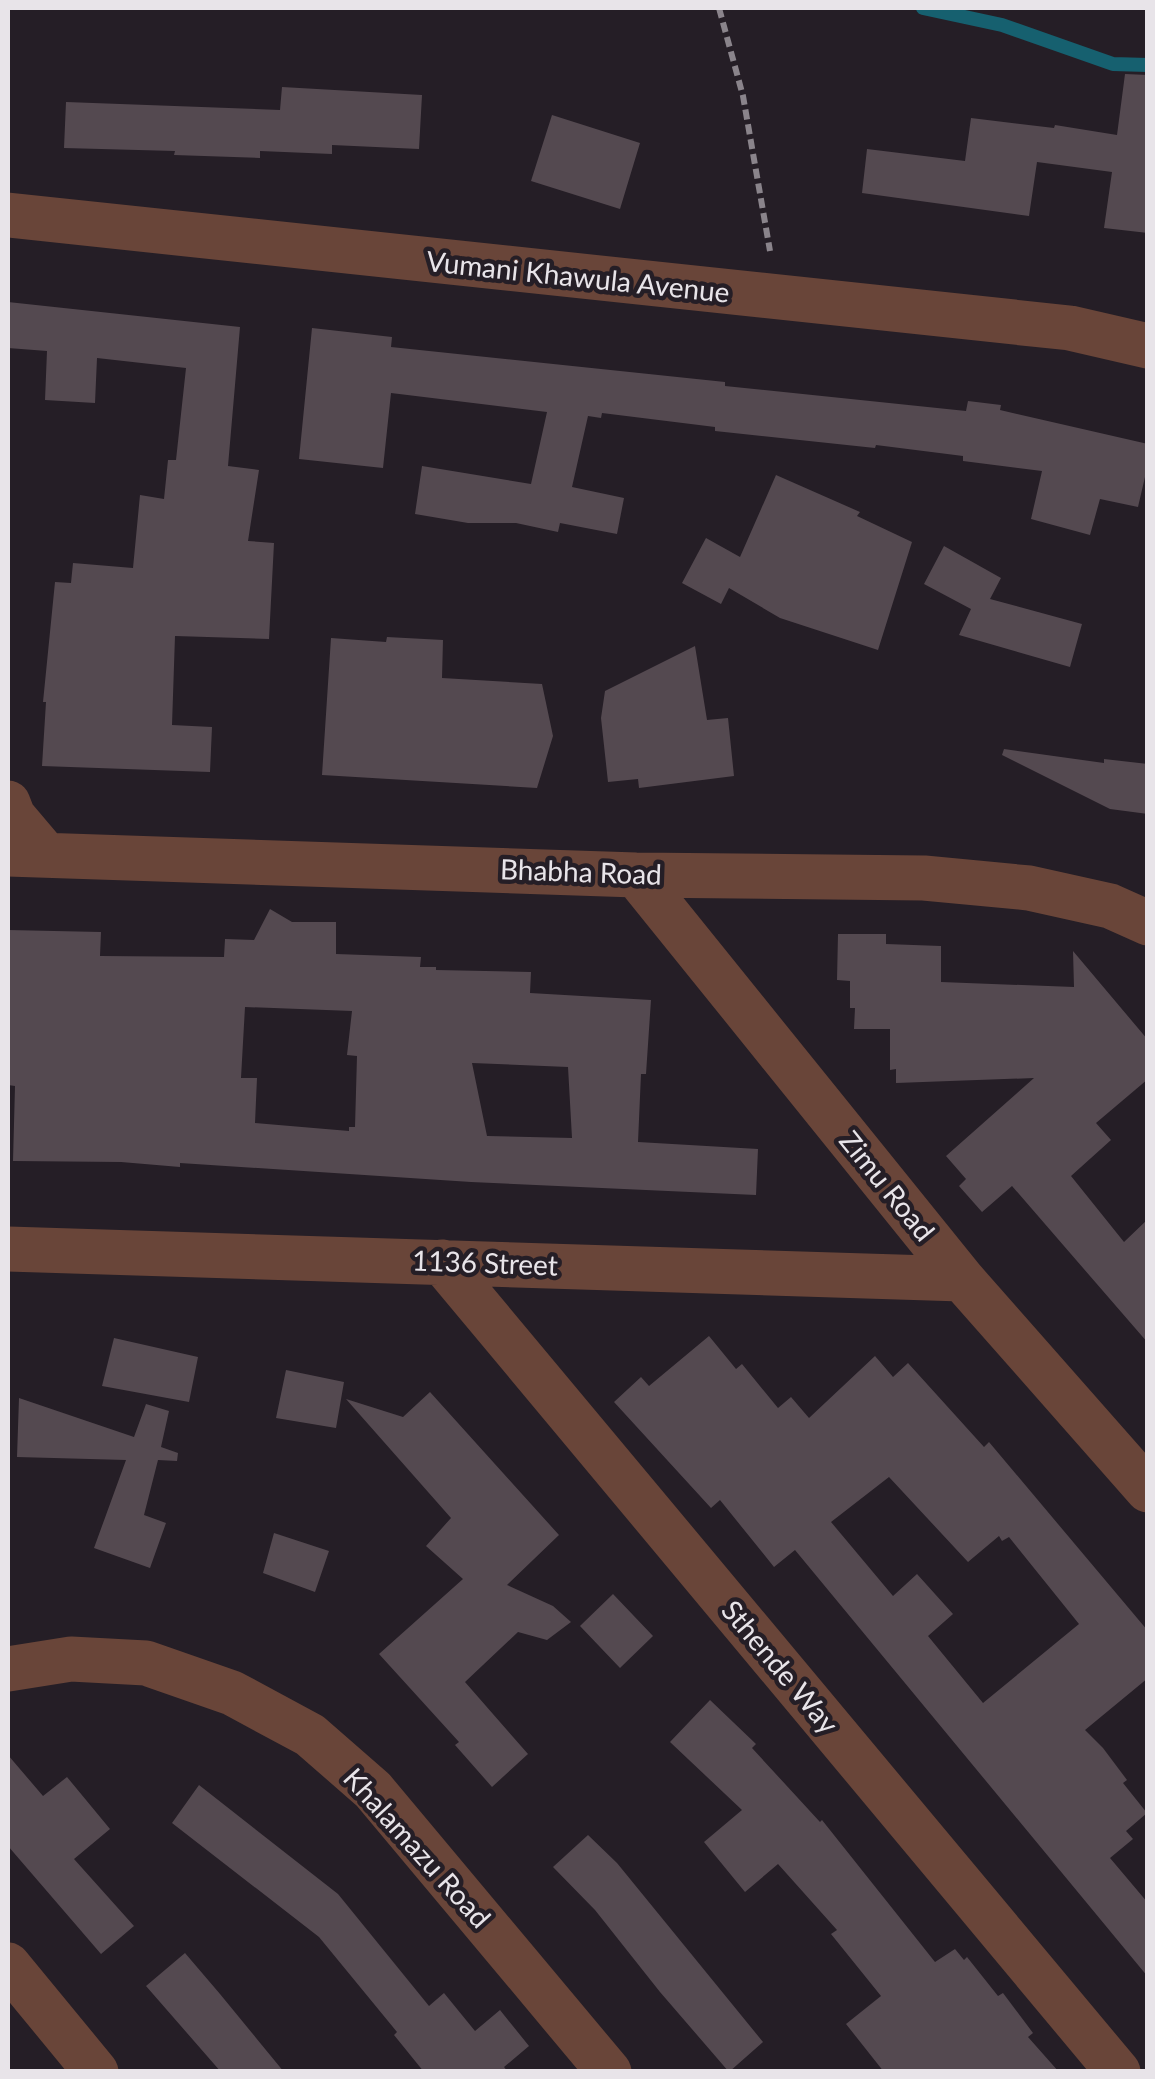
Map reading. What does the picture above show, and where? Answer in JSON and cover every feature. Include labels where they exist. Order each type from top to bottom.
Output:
[{"type":"street","name":"Vumani Khawula Avenue","points":[[8,214],[1070,328],[1148,346]]},
{"type":"street","points":[[8,803],[27,855]]},
{"type":"street","name":"Bhabha Road","points":[[27,855],[636,874],[924,878],[1029,888],[1110,906],[1148,923]]},
{"type":"street","name":"Zimu Road","points":[[636,874],[962,1279],[1148,1490]]},
{"type":"street","name":"1136 Street","points":[[8,1248],[962,1279]]},
{"type":"street","name":"Sthende Way","points":[[442,1262],[1118,2072]]},
{"type":"street","name":"Khalamazu Road","points":[[8,1669],[71,1659],[146,1663],[232,1693],[310,1735],[374,1790],[609,2072]]},
{"type":"street","points":[[8,1965],[96,2072]]},
{"type":"path","points":[[719,8],[743,96],[772,265],[774,298]]},
{"type":"building","points":[[1125,74],[1148,75],[1148,233],[1104,228],[1112,172],[1037,162],[1029,216],[862,193],[867,149],[965,161],[971,118],[1117,135]]},
{"type":"building","points":[[282,87],[422,95],[419,149],[332,145],[332,154],[260,151],[260,158],[64,148],[66,102],[280,110]]},
{"type":"building","points":[[552,115],[640,143],[620,209],[531,181]]},
{"type":"building","points":[[8,302],[240,327],[228,466],[259,470],[248,541],[274,543],[269,639],[175,636],[172,725],[212,727],[210,772],[42,766],[43,702],[55,582],[71,583],[73,563],[133,568],[140,495],[164,499],[168,460],[176,460],[186,368],[97,358],[95,403],[45,400],[47,351],[8,348]]},
{"type":"building","points":[[312,328],[392,337],[391,347],[725,382],[725,386],[966,411],[968,401],[1001,405],[1000,410],[1148,444],[1148,464],[1138,507],[1100,499],[1090,535],[1031,519],[1042,471],[963,461],[963,456],[715,431],[715,427],[602,413],[601,418],[588,416],[572,487],[624,498],[617,534],[560,523],[558,532],[516,523],[468,523],[415,514],[422,466],[531,484],[547,412],[391,393],[383,468],[299,459]]},
{"type":"building","points":[[776,475],[860,512],[857,516],[912,542],[878,650],[780,618],[729,588],[721,604],[682,583],[706,538],[740,557]]},
{"type":"building","points":[[944,546],[1001,578],[990,599],[1082,624],[1070,667],[959,635],[971,609],[924,584]]},
{"type":"building","points":[[387,637],[443,640],[442,678],[542,684],[553,736],[537,788],[322,775],[331,638],[386,642]]},
{"type":"building","points":[[695,646],[707,720],[728,718],[734,776],[639,788],[638,779],[608,782],[601,718],[605,691]]},
{"type":"building","points":[[1004,749],[1104,763],[1104,759],[1148,764],[1148,814],[1110,809],[1002,755]]},
{"type":"building","points":[[270,909],[292,922],[336,922],[336,954],[421,957],[420,967],[436,970],[531,972],[530,993],[651,1000],[646,1074],[641,1074],[638,1142],[758,1149],[756,1195],[180,1163],[180,1167],[13,1161],[15,1086],[8,1085],[8,930],[101,932],[100,956],[224,957],[225,939],[254,940]],"holes":[[[245,1007],[352,1011],[347,1055],[357,1056],[355,1127],[349,1127],[349,1131],[255,1123],[257,1078],[241,1078]],[[472,1063],[568,1067],[572,1138],[487,1136]]]},
{"type":"building","points":[[838,934],[886,934],[886,944],[941,946],[941,982],[1074,987],[1073,951],[1148,1040],[1148,1079],[1096,1123],[1111,1140],[1071,1176],[1124,1242],[1148,1219],[1148,1343],[1012,1186],[982,1212],[959,1186],[966,1179],[946,1156],[1034,1078],[896,1083],[896,1069],[890,1070],[890,1029],[854,1029],[850,981],[837,980]]},
{"type":"building","points":[[709,1336],[736,1369],[742,1364],[778,1408],[791,1397],[809,1418],[875,1356],[893,1377],[908,1363],[984,1447],[989,1442],[1148,1631],[1148,1678],[1085,1730],[1127,1780],[1123,1783],[1147,1813],[1126,1831],[1133,1839],[1110,1858],[1148,1903],[1148,1977],[795,1550],[774,1567],[720,1500],[711,1508],[614,1402],[641,1377],[649,1386]],"holes":[[[889,1477],[968,1562],[999,1536],[1002,1541],[1009,1537],[1079,1624],[983,1703],[928,1636],[953,1614],[917,1574],[893,1596],[831,1522]]]},
{"type":"building","points":[[114,1338],[198,1357],[189,1402],[102,1386]]},
{"type":"building","points":[[286,1370],[344,1382],[336,1428],[276,1418]]},
{"type":"building","points":[[430,1392],[559,1535],[507,1585],[553,1606],[571,1622],[547,1640],[518,1632],[465,1682],[528,1754],[492,1787],[455,1745],[459,1742],[379,1654],[463,1579],[426,1546],[451,1518],[346,1399],[403,1417]]},
{"type":"building","points":[[19,1398],[134,1437],[146,1404],[169,1411],[161,1447],[178,1453],[177,1461],[158,1460],[144,1515],[166,1523],[150,1568],[94,1548],[126,1460],[17,1457]]},
{"type":"building","points":[[274,1533],[329,1551],[315,1592],[263,1573]]},
{"type":"building","points":[[613,1594],[653,1636],[620,1668],[580,1626]]},
{"type":"building","points":[[710,1700],[756,1744],[752,1748],[822,1820],[935,1962],[955,1949],[964,1960],[967,1957],[998,1996],[1003,1993],[1033,2033],[1028,2037],[1059,2072],[884,2072],[846,2024],[881,1996],[831,1934],[837,1930],[778,1864],[745,1892],[704,1842],[742,1810],[670,1742]]},
{"type":"building","points":[[8,1755],[43,1796],[67,1777],[110,1829],[74,1859],[134,1926],[101,1954],[8,1846]]},
{"type":"building","points":[[199,1785],[338,1894],[429,2006],[444,1993],[475,2031],[500,2010],[529,2046],[504,2067],[508,2072],[424,2072],[394,2035],[397,2032],[319,1937],[172,1823]]},
{"type":"building","points":[[588,1835],[617,1863],[763,2042],[729,2072],[595,1910],[553,1867]]},
{"type":"building","points":[[185,1953],[284,2072],[221,2072],[146,1986]]},
{"type":"waterway","points":[[923,8],[1002,25],[1113,64],[1148,65]]}]
